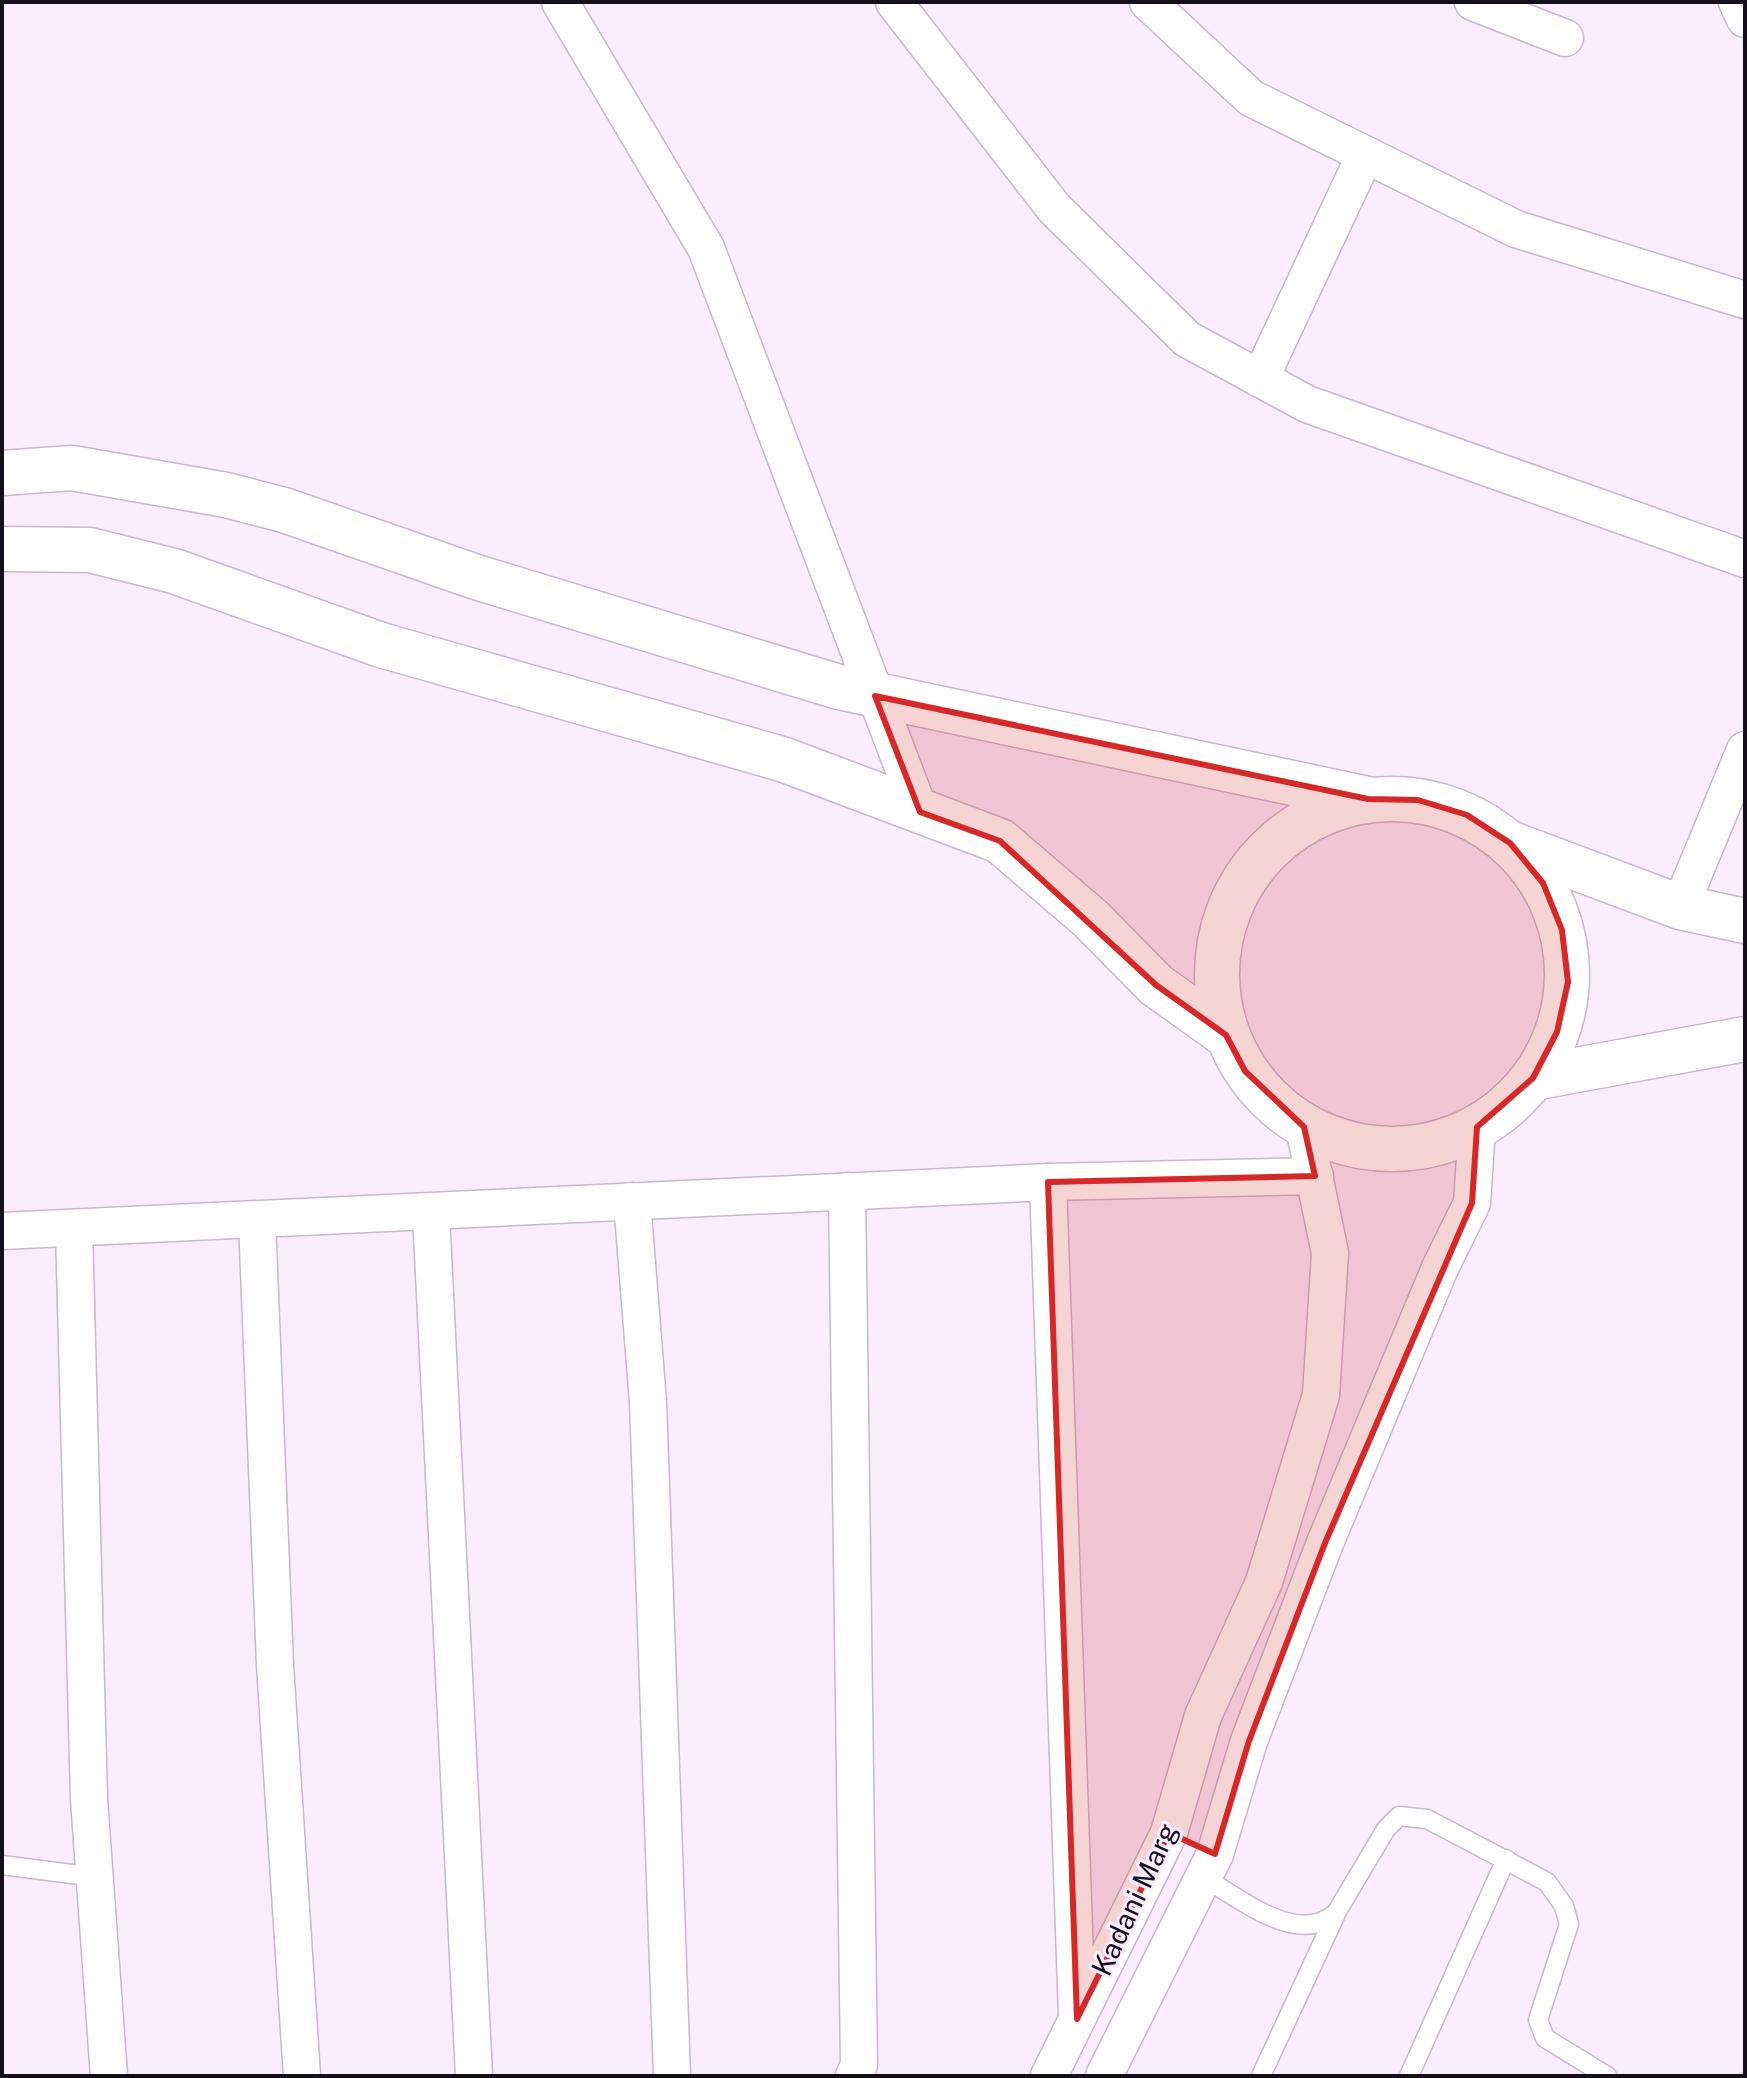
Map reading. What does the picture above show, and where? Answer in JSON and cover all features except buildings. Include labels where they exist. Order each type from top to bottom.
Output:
[{"type":"street","points":[[560,2],[706,248],[920,812]]},
{"type":"street","points":[[894,2],[1054,208],[1187,339],[1307,404],[1745,559]]},
{"type":"street","points":[[1148,2],[1251,98],[1365,155],[1516,229],[1745,300]]},
{"type":"street","points":[[1473,2],[1565,38]]},
{"type":"street","points":[[1737,2],[1745,19]]},
{"type":"street","points":[[1260,379],[1365,155]]},
{"type":"street","points":[[2,473],[72,468],[269,506],[476,577],[875,696],[1368,799],[1418,800],[1467,815],[1510,843],[1680,907],[1745,921]]},
{"type":"street","points":[[2,549],[90,550],[174,571],[381,645],[782,759],[1000,841],[1091,919],[1156,985],[1226,1035]]},
{"type":"street","points":[[1680,907],[1745,750]]},
{"type":"street","points":[[1368,799],[1317,815],[1274,843],[1241,884],[1221,932],[1216,984],[1226,1035],[1245,1071],[1271,1102],[1304,1127],[1346,1144],[1391,1150],[1436,1144],[1477,1127],[1508,1105],[1533,1078],[1557,1032],[1568,982],[1562,930],[1543,883],[1510,843]]},
{"type":"street","points":[[1533,1078],[1745,1039]]},
{"type":"street","name":"Kadani Marg","points":[[1049,2076],[1169,1833],[1203,1716],[1264,1582],[1321,1395],[1330,1253],[1304,1127]]},
{"type":"street","name":"Kadani Marg","points":[[1104,2076],[1213,1856],[1249,1741],[1325,1543],[1440,1268],[1472,1203],[1477,1127]]},
{"type":"street","points":[[2,1231],[431,1214],[632,1201],[1048,1182],[1315,1176]]},
{"type":"street","points":[[1048,1182],[1077,2019]]},
{"type":"street","points":[[847,1191],[859,2065],[854,2076]]},
{"type":"street","points":[[632,1201],[648,1402],[672,2076]]},
{"type":"street","points":[[431,1214],[474,2076]]},
{"type":"street","points":[[257,1221],[275,1665],[302,2076]]},
{"type":"street","points":[[74,1228],[89,1799],[109,2076]]},
{"type":"street","points":[[1169,1833],[1213,1856]]},
{"type":"lane","points":[[1261,2076],[1336,1913],[1386,1829],[1399,1816],[1427,1819],[1547,1882],[1564,1906],[1569,1924],[1538,2020],[1545,2038],[1607,2076]]},
{"type":"lane","points":[[1213,1856],[1287,1924],[1309,1926],[1325,1922],[1336,1913]]},
{"type":"lane","points":[[1409,2076],[1506,1859]]},
{"type":"lane","points":[[2,1865],[95,1877]]},
{"type":"highlighted area","points":[[875,696],[1368,799],[1418,800],[1467,815],[1510,843],[1543,883],[1562,930],[1568,982],[1557,1032],[1533,1078],[1477,1127],[1472,1203],[1325,1543],[1249,1741],[1215,1854],[1169,1833],[1077,2019],[1048,1182],[1315,1176],[1304,1127],[1245,1071],[1226,1035],[1156,985],[1000,841],[920,812]]}]
